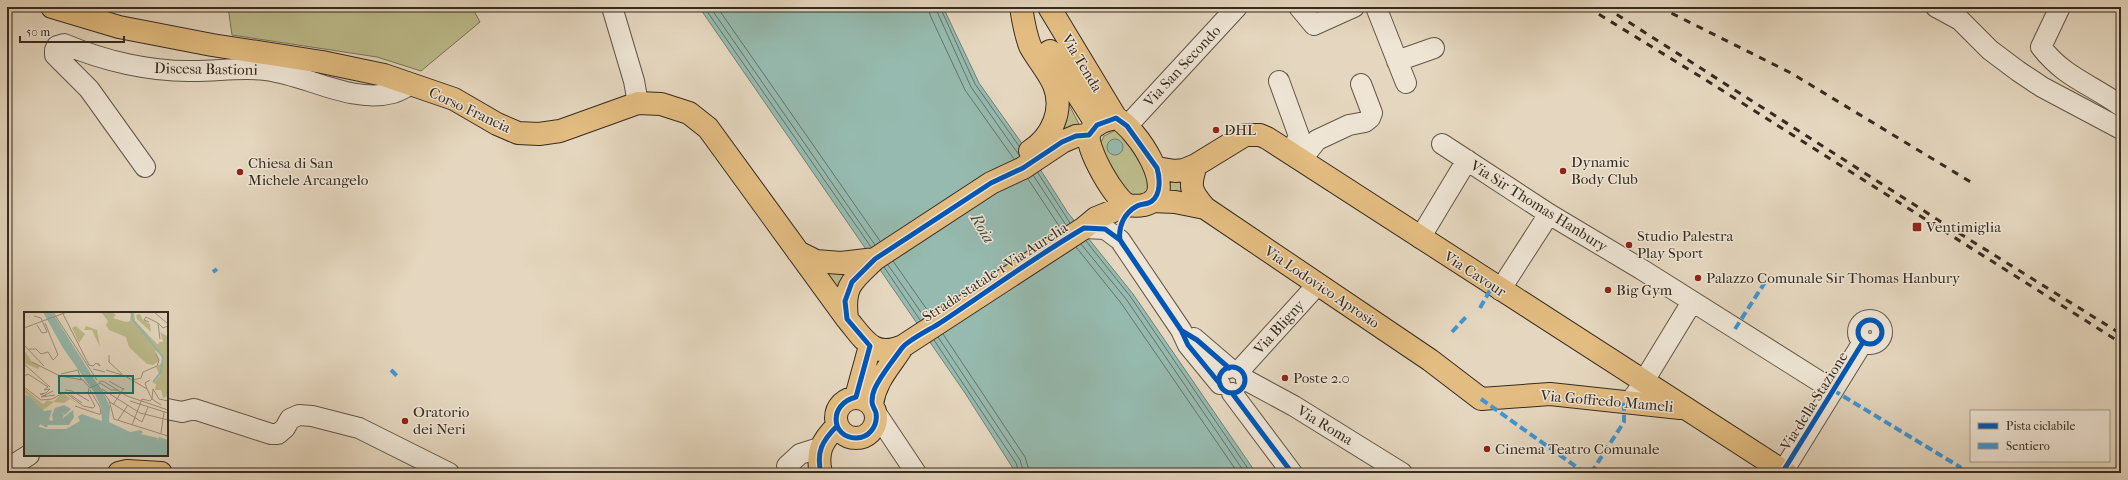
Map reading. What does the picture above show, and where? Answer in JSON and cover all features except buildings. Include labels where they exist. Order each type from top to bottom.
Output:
[{"type":"main road","name":"Corso Francia","points":[[52,7],[119,27],[212,45],[322,62],[384,75],[454,99],[497,124],[518,133],[539,134],[560,131],[638,103],[661,104],[689,112],[708,128],[847,319],[870,346]]},
{"type":"main road","points":[[847,319],[845,301],[852,282],[875,260],[991,182],[1011,163],[1039,146],[1055,121],[1058,109],[1054,85],[1027,38],[1022,7]]},
{"type":"main road","points":[[1022,7],[1101,128],[1156,168],[1159,185],[1156,196],[1139,204],[1120,199],[1106,179],[1092,154],[1089,144],[1101,128]]},
{"type":"main road","name":"Via Tenda","points":[[1049,7],[1101,128]]},
{"type":"main road","points":[[991,182],[1023,168],[1062,142],[1101,128]]},
{"type":"main road","name":"Via Cavour","points":[[1156,168],[1175,171],[1196,165],[1245,135],[1260,135],[1267,138],[1500,290],[1784,472]]},
{"type":"main road","points":[[1196,165],[1191,181],[1193,195],[1205,208]]},
{"type":"main road","name":"Via Lodovico Aprosio","points":[[1139,204],[1175,202],[1205,208],[1430,360],[1482,399]]},
{"type":"main road","name":"Strada statale 1 Via Aurelia","points":[[911,342],[1094,224],[1139,204]]},
{"type":"main road","points":[[798,252],[816,261],[841,262],[875,260]]},
{"type":"main road","points":[[868,405],[846,400],[839,407],[835,416],[837,426],[848,436],[856,438],[864,437],[871,432],[876,423],[868,405],[870,346],[883,350],[893,350],[911,342]]},
{"type":"main road","points":[[868,405],[878,382],[911,342]]},
{"type":"main road","name":"Via Goffredo Mameli","points":[[1482,399],[1550,394],[1685,408]]},
{"type":"main road","points":[[822,473],[819,448],[837,426]]},
{"type":"main road","points":[[119,473],[127,471],[161,473]]},
{"type":"street","points":[[612,7],[634,81],[638,103]]},
{"type":"street","name":"Via San Secondo","points":[[1101,128],[1237,7]]},
{"type":"street","points":[[1299,7],[1314,25],[1354,7]]},
{"type":"street","points":[[1376,7],[1406,83]]},
{"type":"street","points":[[1936,7],[1960,20],[1990,50],[2018,72],[2042,87],[2121,129]]},
{"type":"street","points":[[2060,7],[2041,47],[2053,62],[2076,79],[2121,106]]},
{"type":"street","name":"Discesa Bastioni","points":[[145,166],[88,89],[55,56],[57,46],[64,44],[109,59],[155,70],[194,72],[225,69],[267,70],[366,96],[393,93],[412,84]]},
{"type":"street","points":[[1398,61],[1434,48]]},
{"type":"street","points":[[1279,81],[1299,136],[1296,157]]},
{"type":"street","points":[[1296,157],[1317,140],[1350,125],[1365,122],[1370,118],[1372,112],[1361,84]]},
{"type":"street","name":"Via Sir Thomas Hanbury","points":[[1442,144],[1549,214],[1638,267],[1700,307]]},
{"type":"street","points":[[1420,238],[1466,160]]},
{"type":"street","points":[[1120,240],[1119,232],[1123,220],[1139,204]]},
{"type":"street","points":[[1500,290],[1549,214]]},
{"type":"street","points":[[1094,224],[1111,232],[1120,240]]},
{"type":"street","name":"Via Roma","points":[[1120,240],[1181,330],[1197,340],[1234,379],[1294,406],[1402,473]]},
{"type":"street","name":"Via Bligny","points":[[1234,379],[1318,284]]},
{"type":"street","points":[[1628,402],[1633,398],[1700,307],[1833,390]]},
{"type":"street","name":"Via della Stazione","points":[[1784,472],[1863,342]]},
{"type":"street","points":[[1234,379],[1292,473]]},
{"type":"street","points":[[868,405],[916,473]]},
{"type":"street","points":[[168,409],[182,412],[194,409],[271,434],[278,434],[285,428],[290,419],[299,415],[312,416],[359,428],[449,473]]},
{"type":"street","points":[[787,466],[800,454],[819,448]]},
{"type":"street","points":[[7,470],[28,456]]},
{"type":"shaded area","points":[[228,7],[472,7],[480,22],[421,71],[377,57],[232,35]]},
{"type":"shaded area","points":[[1062,91],[1081,128],[1045,148]]},
{"type":"shaded area","points":[[1116,130],[1121,131],[1151,176],[1148,192],[1140,197],[1130,196],[1105,163],[1101,142],[1104,136]]},
{"type":"shaded area","points":[[1181,178],[1183,197],[1168,196],[1170,179]]},
{"type":"shaded area","points":[[816,271],[844,273],[836,298]]},
{"type":"water","name":"Roia","points":[[699,7],[943,7],[979,83],[1040,169],[1068,213],[1133,294],[1256,473],[1016,473],[965,393]]},
{"type":"water","points":[[1115,139],[1122,144],[1123,147],[1118,154],[1115,155],[1108,150],[1107,147],[1112,140]]},
{"type":"railway","points":[[1587,7],[1701,77],[2121,343]]},
{"type":"railway","points":[[1605,7],[1946,225],[2121,334]]},
{"type":"railway","points":[[1659,7],[1791,73],[1974,184]]},
{"type":"marked path","points":[[213,272],[217,269]]},
{"type":"marked path","points":[[1735,329],[1767,279]]},
{"type":"marked path","points":[[1480,308],[1493,285]]},
{"type":"marked path","points":[[1452,332],[1466,317]]},
{"type":"marked path","points":[[391,370],[397,376]]},
{"type":"marked path","points":[[1833,390],[1960,467],[1958,473]]},
{"type":"marked path","points":[[1481,399],[1585,473]]},
{"type":"marked path","points":[[1591,473],[1624,422],[1624,402]]},
{"type":"cycle path","points":[[1120,240],[1121,225],[1125,216],[1132,209],[1149,203],[1155,198],[1158,190],[1159,176],[1157,168],[1127,126],[1116,118],[1097,125],[1089,135],[1076,136],[1062,142],[1023,168],[991,183],[875,259],[852,282],[845,301],[847,319],[870,346],[856,397],[847,401],[841,406],[837,413],[836,420],[842,433],[848,437],[856,438],[865,436],[872,430],[876,422],[876,413],[872,405],[874,390],[884,373],[905,345],[1084,228],[1105,229],[1120,240],[1181,330],[1188,345],[1220,384]]},
{"type":"cycle path","points":[[1870,320],[1879,323],[1882,332],[1879,341],[1870,344],[1861,341],[1858,332],[1861,323],[1870,320]]},
{"type":"cycle path","points":[[1182,331],[1197,340],[1229,368]]},
{"type":"cycle path","points":[[1782,473],[1863,342]]},
{"type":"cycle path","points":[[1232,367],[1241,371],[1245,380],[1241,389],[1232,393],[1223,389],[1219,380],[1223,371],[1232,367]]},
{"type":"cycle path","points":[[1232,393],[1292,473]]},
{"type":"cycle path","points":[[821,473],[819,459],[822,447],[827,437],[837,426]]},
{"type":"place","name":"DHL","points":[[1216,130]]},
{"type":"place","name":"Dynamic Body Club","points":[[1563,171]]},
{"type":"place","name":"Chiesa di San Michele Arcangelo","points":[[240,172]]},
{"type":"place","name":"Ventimiglia","points":[[1917,227]]},
{"type":"place","name":"Studio Palestra Play Sport","points":[[1629,245]]},
{"type":"place","name":"Palazzo Comunale Sir Thomas Hanbury","points":[[1698,278]]},
{"type":"place","name":"Big Gym","points":[[1608,290]]},
{"type":"place","name":"Poste 2.0","points":[[1285,378]]},
{"type":"place","name":"Oratorio dei Neri","points":[[405,421]]},
{"type":"place","name":"Cinema Teatro Comunale","points":[[1487,449]]}]
